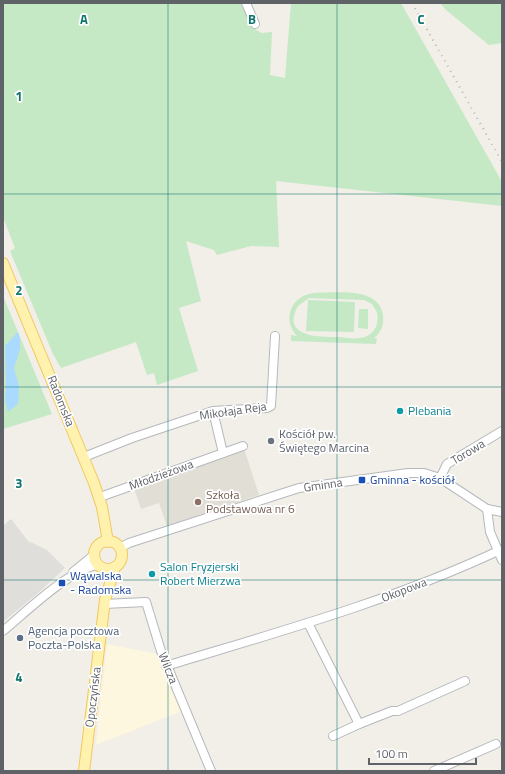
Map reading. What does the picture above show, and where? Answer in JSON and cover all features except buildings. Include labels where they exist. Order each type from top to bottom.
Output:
[{"type":"main road","name":"Radomska","points":[[3,263],[100,497],[108,542]]},
{"type":"main road","points":[[113,542],[120,548],[120,560],[115,567],[108,569],[99,566],[94,554],[100,545],[113,542]]},
{"type":"main road","name":"Opoczyńska","points":[[99,566],[104,602]]},
{"type":"main road","name":"Opoczyńska","points":[[84,771],[104,602],[115,567]]},
{"type":"street","points":[[246,3],[255,24]]},
{"type":"street","name":"Mikołaja Reja","points":[[84,457],[132,438],[212,411],[267,408],[271,406],[273,400],[275,336]]},
{"type":"street","points":[[212,411],[223,453]]},
{"type":"street","name":"Torowa","points":[[440,478],[447,464],[502,431]]},
{"type":"street","name":"Młodzieżowa","points":[[100,497],[243,446]]},
{"type":"street","name":"Gminna","points":[[120,548],[129,543],[299,488],[408,473],[424,473],[440,478],[487,509],[502,512]]},
{"type":"street","points":[[487,509],[490,532],[502,560]]},
{"type":"street","name":"Okopowa","points":[[166,666],[373,602],[458,570],[498,550]]},
{"type":"street","points":[[3,631],[66,580],[94,554]]},
{"type":"street","points":[[66,580],[83,570],[99,566]]},
{"type":"street","name":"Wilcza","points":[[104,602],[146,602],[166,666],[211,771]]},
{"type":"street","points":[[308,623],[359,724]]},
{"type":"street","points":[[333,736],[392,711],[398,711],[465,681]]},
{"type":"street","points":[[434,771],[496,744]]},
{"type":"shaded area","points":[[244,448],[259,495],[167,526],[159,503],[141,509],[133,486]]},
{"type":"shaded area","points":[[11,519],[28,541],[47,550],[65,568],[37,594],[3,622],[3,526]]},
{"type":"shaded area","points":[[107,644],[157,654],[182,711],[96,745]]},
{"type":"green space","points":[[3,3],[240,3],[256,30],[262,33],[272,32],[270,75],[285,78],[291,3],[401,3],[502,182],[502,206],[276,181],[279,247],[251,246],[217,255],[214,250],[186,241],[201,301],[179,308],[198,371],[157,385],[154,373],[147,375],[136,342],[61,368],[53,354],[10,251],[15,248],[3,217]]},
{"type":"green space","points":[[440,3],[502,3],[502,43],[489,45],[446,10]]},
{"type":"green space","points":[[345,292],[356,293],[374,300],[380,306],[383,316],[382,328],[374,338],[377,338],[376,344],[291,341],[291,335],[297,336],[292,329],[290,322],[291,309],[300,298],[314,293]],"holes":[[[309,298],[364,300],[372,304],[377,312],[378,319],[375,329],[367,336],[361,338],[314,336],[305,334],[298,330],[294,324],[294,317],[298,306]]]},
{"type":"green space","points":[[3,296],[52,414],[3,429]]},
{"type":"green space","points":[[308,300],[355,302],[354,332],[306,331]]},
{"type":"green space","points":[[359,309],[368,309],[368,329],[358,328]]},
{"type":"water","points":[[18,332],[20,338],[20,349],[14,368],[19,386],[18,404],[8,412],[5,400],[5,346]]},
{"type":"railway","points":[[412,3],[502,162]]},
{"type":"place","name":"Plebania","points":[[400,411]]},
{"type":"place","name":"Kościół pw. Świętego Marcina","points":[[271,441]]},
{"type":"place","name":"Gminna - kościół","points":[[362,480]]},
{"type":"place","name":"Szkoła Podstawowa nr 6","points":[[198,502]]},
{"type":"place","name":"Salon Fryzjerski Robert Mierzwa","points":[[152,574]]},
{"type":"place","name":"Wąwalska - Radomska","points":[[62,583]]},
{"type":"place","name":"Agencja pocztowa Poczta-Polska","points":[[20,638]]}]
